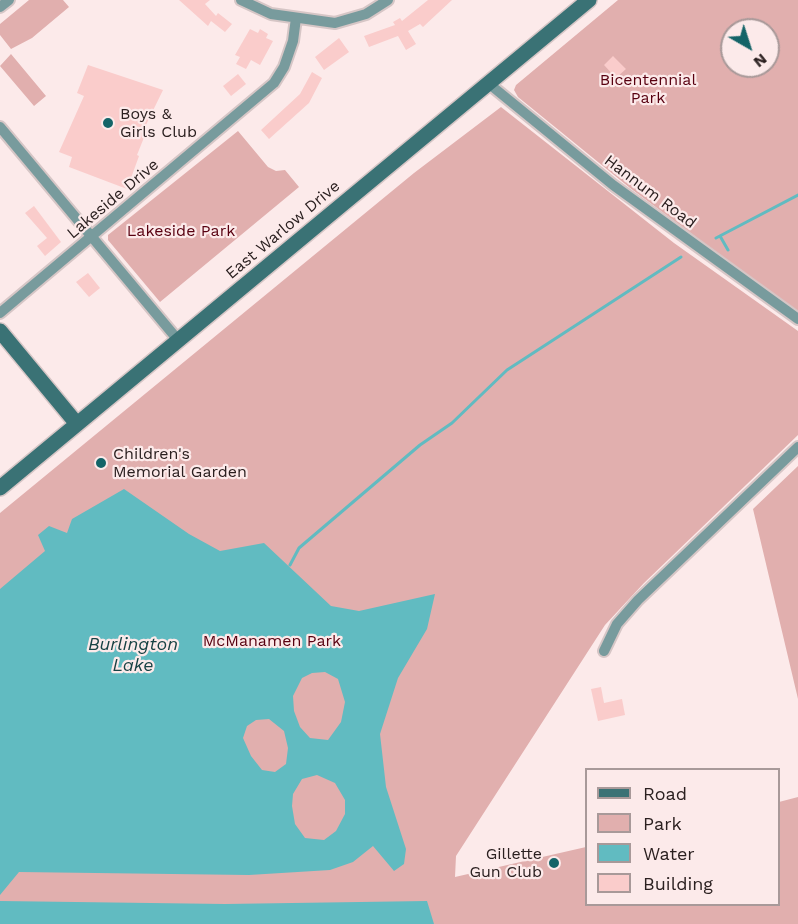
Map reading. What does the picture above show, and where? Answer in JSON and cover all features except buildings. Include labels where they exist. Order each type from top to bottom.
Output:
[{"type":"street","points":[[0,7],[9,0]]},
{"type":"street","points":[[241,0],[272,14],[335,23],[366,14],[388,0]]},
{"type":"street","name":"East Warlow Drive","points":[[0,488],[589,0]]},
{"type":"street","name":"Lakeside Drive","points":[[0,314],[274,83],[284,67],[293,41],[296,18]]},
{"type":"street","name":"Hannum Road","points":[[488,84],[613,185],[798,319]]},
{"type":"street","points":[[0,127],[178,340]]},
{"type":"street","points":[[0,331],[77,424]]},
{"type":"street","points":[[604,651],[617,624],[638,600],[798,447]]},
{"type":"green space","points":[[29,0],[63,0],[69,7],[32,38],[11,49],[0,35],[0,24]]},
{"type":"green space","name":"Bicentennial Park","points":[[618,0],[798,0],[798,313],[630,188],[518,97],[514,90],[516,85]]},
{"type":"green space","points":[[11,54],[46,96],[34,106],[0,66]]},
{"type":"green space","name":"McManamen Park","points":[[501,107],[674,243],[798,331],[798,435],[644,583],[605,625],[456,856],[455,877],[585,847],[585,906],[780,906],[780,802],[798,797],[798,924],[0,924],[0,513],[414,173]]},
{"type":"green space","name":"Lakeside Park","points":[[238,131],[268,167],[276,171],[285,170],[299,187],[160,302],[108,240],[108,235]]},
{"type":"green space","points":[[798,466],[798,699],[753,509]]},
{"type":"water","name":"Burlington Lake","points":[[124,489],[189,534],[220,551],[264,543],[331,606],[359,611],[435,594],[427,629],[398,678],[380,734],[386,787],[406,849],[404,864],[394,871],[373,846],[353,862],[330,870],[249,875],[19,872],[0,895],[0,589],[45,551],[38,535],[49,526],[67,533],[72,519]],"holes":[[[325,672],[338,679],[345,702],[341,722],[328,740],[310,738],[300,727],[294,711],[293,696],[302,678],[312,673]],[[269,719],[284,731],[288,748],[286,764],[275,772],[262,770],[251,756],[243,738],[247,726],[256,720]],[[317,775],[335,783],[345,800],[345,814],[336,831],[324,840],[305,838],[295,824],[293,794],[302,779]]]},
{"type":"water","points":[[0,901],[225,904],[427,901],[434,924],[0,924]]},
{"type":"waterway","points":[[716,238],[798,195]]},
{"type":"waterway","points":[[720,236],[728,250]]},
{"type":"waterway","points":[[290,565],[299,548],[420,445],[452,423],[507,370],[681,257]]},
{"type":"place","name":"Boys & Girls Club","points":[[108,123]]},
{"type":"place","name":"Children's Memorial Garden","points":[[101,463]]},
{"type":"place","name":"Gillette Gun Club","points":[[554,863]]}]
